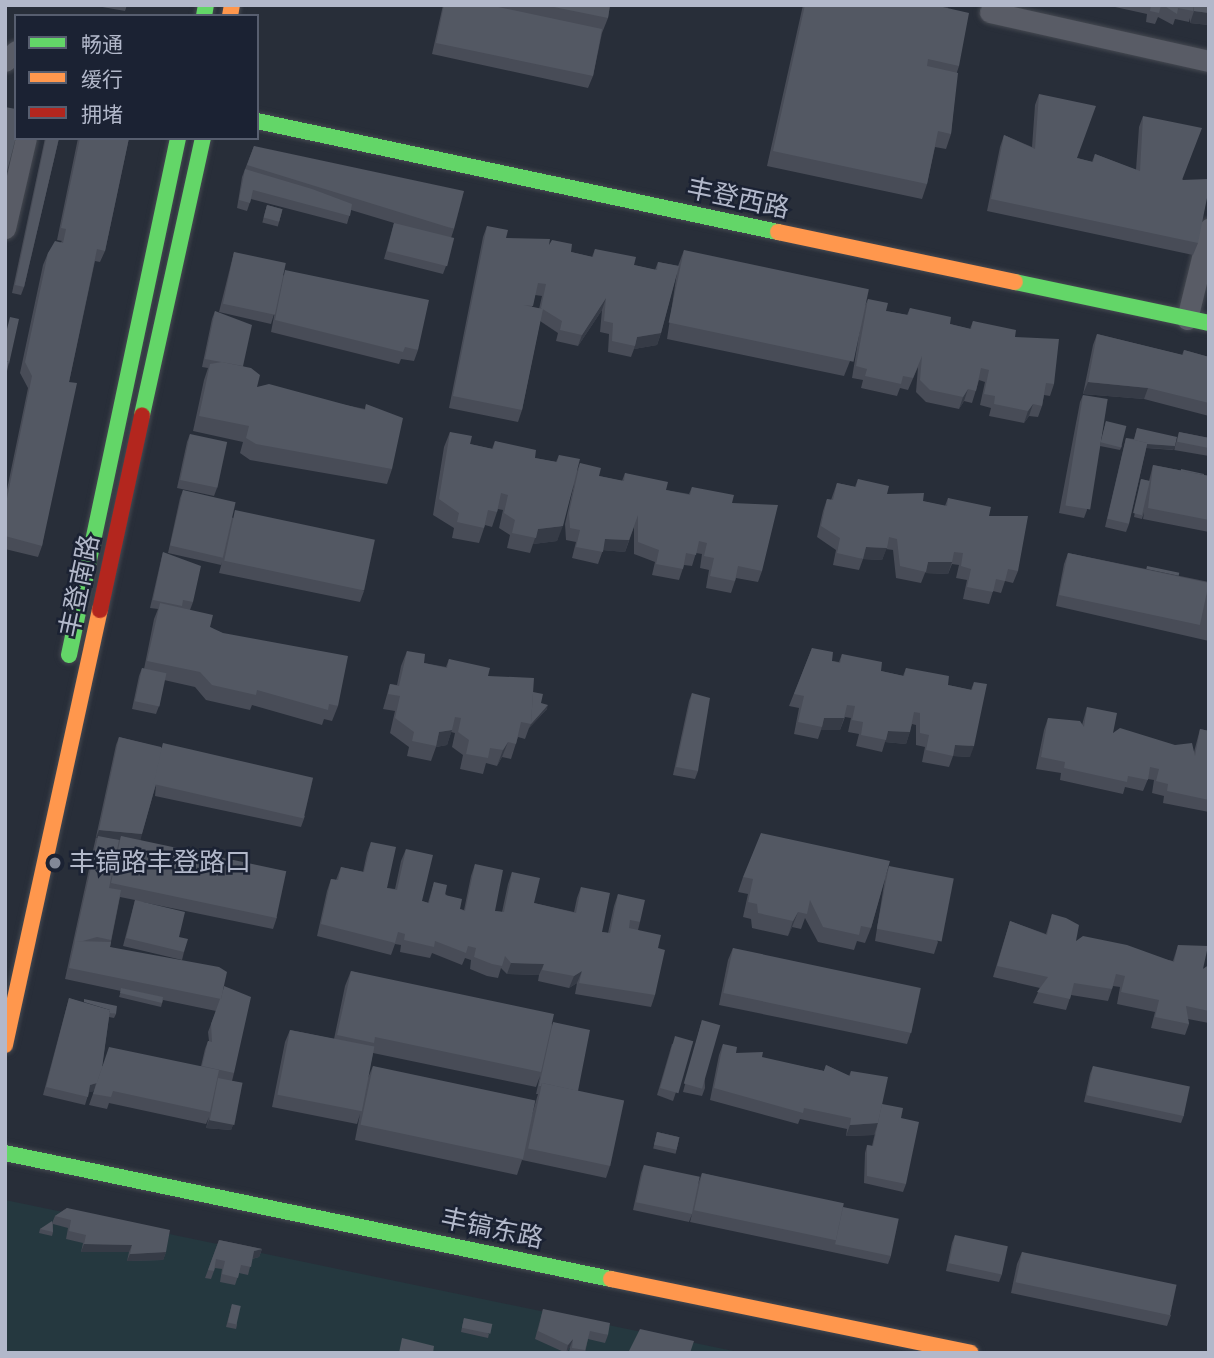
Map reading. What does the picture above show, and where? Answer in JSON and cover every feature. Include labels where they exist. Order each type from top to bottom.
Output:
[{"type":"street","points":[[990,12],[1209,61]]},
{"type":"street","name":"丰登西路","points":[[259,121],[1209,323]]},
{"type":"street","points":[[5,228],[26,140]]},
{"type":"street","name":"丰登南路","points":[[64,680],[178,140]]},
{"type":"street","name":"丰登南路","points":[[5,1045],[203,140]]},
{"type":"street","points":[[1188,319],[1209,229]]},
{"type":"street","points":[[5,960],[44,775]]},
{"type":"street","name":"丰镐东路","points":[[5,1153],[970,1353]]},
{"type":"shaded area","points":[[5,1200],[743,1353],[5,1353]]},
{"type":"building","points":[[444,5],[489,5],[602,29],[593,76],[436,43]]},
{"type":"building","points":[[544,5],[610,5],[608,18]]},
{"type":"building","points":[[805,5],[934,5],[969,13],[959,66],[928,59],[927,66],[958,73],[951,134],[938,131],[927,184],[773,151]]},
{"type":"building","points":[[1151,5],[1161,5],[1159,13],[1150,11]]},
{"type":"building","points":[[1163,5],[1194,5],[1193,11],[1178,8],[1177,14]]},
{"type":"building","points":[[1194,5],[1209,5],[1209,13],[1194,11]]},
{"type":"building","points":[[1039,94],[1096,106],[1077,158],[1093,162],[1095,154],[1140,171],[1143,116],[1202,128],[1182,180],[1209,179],[1198,243],[991,199],[1004,135],[1035,149]]},
{"type":"building","points":[[5,107],[14,109],[15,140],[5,179]]},
{"type":"building","points":[[46,140],[59,140],[24,287],[15,285]]},
{"type":"building","points":[[80,140],[129,140],[105,251],[97,249],[69,382],[77,383],[42,546],[5,536],[5,508],[32,376],[25,362],[48,253],[55,241],[63,243],[66,229],[61,228]]},
{"type":"building","points":[[254,146],[464,191],[454,229],[247,165]]},
{"type":"building","points":[[245,169],[352,204],[350,216],[253,190],[250,203],[239,200]]},
{"type":"building","points":[[267,205],[282,209],[279,222],[264,218]]},
{"type":"building","points":[[394,223],[454,238],[447,266],[387,251]]},
{"type":"building","points":[[487,226],[508,230],[506,238],[550,239],[549,245],[552,240],[572,244],[571,252],[593,257],[595,249],[636,257],[634,265],[657,270],[658,262],[679,266],[661,333],[637,337],[635,346],[612,341],[613,323],[604,321],[606,298],[582,335],[560,330],[562,321],[543,309],[522,410],[453,396]],"holes":[[[538,283],[546,284],[542,309],[523,305],[533,306]]]},
{"type":"building","points":[[684,250],[869,289],[853,362],[669,322]]},
{"type":"building","points":[[234,252],[286,263],[275,315],[223,304]]},
{"type":"building","points":[[285,270],[429,300],[418,350],[405,347],[403,352],[275,320]]},
{"type":"building","points":[[868,299],[888,303],[886,311],[908,315],[910,308],[951,317],[950,324],[971,329],[973,321],[1016,330],[1015,337],[1059,339],[1054,384],[1046,383],[1042,406],[1033,404],[1028,411],[994,404],[995,396],[984,394],[989,370],[981,368],[976,391],[968,389],[963,397],[930,390],[920,380],[922,356],[913,378],[903,376],[901,384],[865,376],[867,369],[856,366]]},
{"type":"building","points":[[215,311],[252,325],[243,366],[205,359]]},
{"type":"building","points":[[10,317],[19,319],[9,364],[5,361],[5,337]]},
{"type":"building","points":[[1097,334],[1183,355],[1184,350],[1209,357],[1209,403],[1148,388],[1088,382]]},
{"type":"building","points":[[5,361],[9,362],[5,380]]},
{"type":"building","points":[[222,362],[251,368],[260,375],[257,387],[269,384],[365,410],[366,404],[403,418],[392,469],[256,444],[246,438],[249,426],[199,416],[210,364]]},
{"type":"building","points":[[1083,395],[1108,399],[1090,510],[1065,506]]},
{"type":"building","points":[[1106,421],[1126,426],[1121,447],[1101,442]]},
{"type":"building","points":[[1137,428],[1177,437],[1175,446],[1134,440]]},
{"type":"building","points":[[450,432],[472,436],[470,444],[493,449],[495,441],[536,450],[535,458],[557,462],[559,455],[580,459],[563,526],[538,529],[536,538],[512,533],[515,520],[504,513],[508,495],[501,493],[497,512],[488,510],[484,528],[457,522],[459,513],[439,499]]},
{"type":"building","points":[[1179,432],[1209,438],[1208,448],[1177,442]]},
{"type":"building","points":[[190,434],[227,442],[217,488],[180,480]]},
{"type":"building","points":[[1126,438],[1147,443],[1129,524],[1107,519]]},
{"type":"building","points":[[580,463],[601,468],[599,476],[624,481],[625,473],[668,482],[666,490],[690,495],[692,487],[734,495],[732,503],[778,505],[762,571],[738,566],[735,581],[710,576],[714,558],[704,556],[707,543],[699,541],[696,555],[686,553],[683,569],[656,564],[659,550],[638,542],[638,515],[629,540],[605,539],[603,552],[576,547],[580,530],[570,528],[569,513]]},
{"type":"building","points":[[1153,465],[1209,476],[1209,520],[1148,508]]},
{"type":"building","points":[[1181,471],[1204,474],[1204,475]]},
{"type":"building","points":[[858,479],[889,486],[887,494],[924,493],[923,501],[947,506],[948,498],[991,507],[989,516],[1028,516],[1018,571],[1008,569],[1005,581],[996,579],[993,592],[967,587],[971,569],[961,566],[963,553],[954,552],[952,562],[928,562],[926,572],[900,566],[897,539],[889,537],[887,548],[866,547],[863,559],[837,553],[840,538],[821,526],[827,499],[833,500],[837,483],[856,487]]},
{"type":"building","points":[[1141,479],[1150,481],[1142,515],[1133,513]]},
{"type":"building","points":[[183,490],[236,502],[223,558],[170,546]]},
{"type":"building","points":[[235,510],[375,540],[364,591],[224,561]]},
{"type":"building","points":[[163,552],[201,566],[193,602],[183,600],[182,606],[153,600]]},
{"type":"building","points":[[1068,553],[1209,583],[1200,625],[1059,595]]},
{"type":"building","points":[[1147,566],[1179,573],[1179,576],[1146,569]]},
{"type":"building","points":[[160,603],[213,615],[210,627],[223,633],[348,656],[338,706],[329,704],[328,710],[257,690],[256,695],[212,685],[200,672],[147,661]]},
{"type":"building","points":[[812,648],[833,652],[832,661],[840,663],[842,654],[882,662],[881,671],[904,676],[906,668],[949,676],[948,685],[972,690],[974,682],[987,684],[974,746],[955,745],[953,756],[926,750],[929,735],[920,733],[920,713],[914,712],[910,732],[888,731],[886,740],[861,735],[863,722],[852,720],[855,706],[847,705],[844,718],[824,718],[822,727],[798,722],[804,696],[794,694]]},
{"type":"building","points":[[407,651],[425,654],[424,663],[447,668],[449,659],[490,668],[488,676],[534,678],[531,724],[521,722],[516,744],[508,742],[503,750],[490,748],[488,758],[466,754],[469,740],[458,732],[461,718],[455,717],[452,730],[439,732],[436,746],[412,741],[414,732],[395,718],[400,696],[388,694],[390,684],[399,686]]},
{"type":"building","points":[[142,668],[166,673],[159,706],[135,701]]},
{"type":"building","points":[[533,692],[543,694],[541,703],[548,705],[531,724]]},
{"type":"building","points":[[692,693],[710,698],[698,771],[676,767]]},
{"type":"building","points":[[1087,707],[1117,713],[1113,733],[1120,728],[1175,745],[1192,743],[1195,756],[1200,729],[1209,731],[1209,800],[1167,791],[1168,784],[1156,781],[1159,769],[1150,767],[1148,780],[1128,776],[1127,782],[1064,768],[1065,762],[1041,757],[1048,718],[1080,721],[1084,727]]},
{"type":"building","points":[[119,737],[161,747],[163,750],[142,834],[99,830]]},
{"type":"building","points":[[163,743],[313,778],[304,819],[154,784]]},
{"type":"building","points":[[761,833],[890,861],[871,928],[861,926],[859,935],[823,927],[810,900],[807,914],[798,912],[793,921],[758,913],[757,904],[748,902],[753,879],[743,877]]},
{"type":"building","points":[[98,836],[119,840],[109,888],[121,890],[111,940],[97,937],[75,941],[74,944]]},
{"type":"building","points":[[121,836],[286,871],[276,918],[111,883]]},
{"type":"building","points":[[371,842],[396,847],[387,888],[397,890],[406,849],[433,855],[422,901],[429,903],[434,882],[447,885],[445,895],[462,899],[460,909],[465,911],[475,864],[503,870],[495,911],[504,912],[512,872],[540,878],[534,903],[576,913],[581,887],[610,893],[602,932],[610,933],[618,894],[645,900],[640,922],[630,920],[629,928],[661,935],[658,948],[665,950],[655,995],[579,983],[582,971],[574,976],[542,970],[544,964],[511,963],[505,956],[502,966],[492,964],[474,957],[476,948],[468,946],[466,953],[435,941],[434,947],[404,940],[405,934],[398,932],[395,943],[321,924],[331,879],[338,880],[341,867],[364,872]]},
{"type":"building","points":[[889,866],[954,879],[942,941],[877,929]]},
{"type":"building","points":[[135,900],[185,912],[179,937],[188,939],[184,952],[126,938]]},
{"type":"building","points":[[1052,914],[1079,925],[1076,941],[1083,936],[1127,945],[1174,962],[1178,945],[1208,946],[1203,969],[1209,965],[1209,1011],[1186,1006],[1189,1024],[1155,1017],[1159,1000],[1121,992],[1125,976],[1116,974],[1112,989],[1074,983],[1070,999],[1037,992],[1048,977],[997,966],[1010,921],[1047,935]]},
{"type":"building","points":[[75,941],[111,942],[110,947],[219,967],[227,972],[221,999],[69,968]]},
{"type":"building","points":[[733,948],[921,988],[911,1033],[723,993]]},
{"type":"building","points":[[351,971],[554,1014],[541,1072],[375,1037],[374,1043],[337,1035]]},
{"type":"building","points":[[224,986],[251,997],[234,1073],[202,1066],[208,1041],[212,1042],[211,1024]]},
{"type":"building","points":[[121,988],[163,997],[162,1003],[120,993]]},
{"type":"building","points":[[69,998],[110,1010],[102,1068],[97,1083],[90,1085],[88,1097],[46,1087]]},
{"type":"building","points":[[84,999],[117,1006],[116,1014],[84,1002]]},
{"type":"building","points":[[702,1020],[720,1025],[702,1089],[684,1083]]},
{"type":"building","points":[[553,1022],[590,1030],[578,1091],[542,1083],[539,1086]]},
{"type":"building","points":[[290,1030],[374,1046],[362,1111],[277,1095]]},
{"type":"building","points":[[675,1036],[693,1041],[678,1093],[660,1088]]},
{"type":"building","points":[[723,1044],[737,1047],[736,1053],[763,1052],[762,1057],[824,1071],[826,1065],[850,1076],[851,1071],[888,1077],[878,1123],[850,1125],[851,1118],[804,1108],[803,1113],[714,1088]]},
{"type":"building","points":[[109,1047],[219,1070],[210,1112],[113,1091],[111,1097],[93,1094]]},
{"type":"building","points":[[373,1066],[535,1101],[523,1159],[361,1125]]},
{"type":"building","points":[[1093,1066],[1190,1087],[1184,1116],[1087,1095]]},
{"type":"building","points":[[218,1078],[243,1083],[234,1125],[210,1120]]},
{"type":"building","points":[[542,1083],[624,1100],[610,1166],[528,1149]]},
{"type":"building","points":[[882,1104],[903,1108],[901,1118],[919,1122],[906,1184],[867,1176],[867,1145],[873,1146]]},
{"type":"building","points":[[657,1132],[679,1137],[676,1150],[654,1145]]},
{"type":"building","points":[[644,1165],[700,1177],[692,1214],[636,1202]]},
{"type":"building","points":[[702,1173],[844,1203],[836,1240],[694,1210]]},
{"type":"building","points":[[843,1207],[899,1219],[891,1256],[835,1244]]},
{"type":"building","points":[[67,1208],[170,1230],[166,1252],[130,1254],[132,1245],[84,1244],[86,1235],[69,1231],[71,1220],[55,1216]]},
{"type":"building","points":[[52,1221],[53,1232],[40,1229]]},
{"type":"building","points":[[955,1235],[1008,1246],[1002,1275],[949,1263]]},
{"type":"building","points":[[219,1240],[262,1249],[254,1251],[251,1267],[241,1265],[238,1278],[222,1274],[225,1261],[216,1259],[214,1271],[208,1270]]},
{"type":"building","points":[[1022,1252],[1177,1285],[1170,1315],[1016,1282]]},
{"type":"building","points":[[232,1304],[241,1306],[236,1325],[228,1323]]},
{"type":"building","points":[[543,1309],[610,1323],[608,1335],[590,1331],[585,1350],[572,1348],[573,1339],[568,1345],[538,1331]]},
{"type":"building","points":[[464,1318],[492,1324],[490,1334],[462,1328]]},
{"type":"building","points":[[640,1329],[694,1341],[690,1353],[629,1351]]},
{"type":"building","points":[[402,1338],[434,1346],[433,1353],[399,1353]]},
{"type":"traffic: fast","points":[[204,14],[206,5]]},
{"type":"traffic: fast","points":[[259,121],[778,232]]},
{"type":"traffic: fast","points":[[69,655],[178,140]]},
{"type":"traffic: fast","points":[[142,415],[203,140]]},
{"type":"traffic: fast","points":[[1015,282],[1209,323]]},
{"type":"traffic: fast","points":[[5,1153],[611,1279]]},
{"type":"traffic: slow","points":[[230,14],[232,5]]},
{"type":"traffic: slow","points":[[778,232],[1015,282]]},
{"type":"traffic: slow","points":[[5,1045],[100,610]]},
{"type":"traffic: slow","points":[[611,1279],[970,1353]]},
{"type":"traffic: jam","points":[[100,610],[142,415]]},
{"type":"place","name":"丰镐路丰登路口","points":[[55,863]]}]
